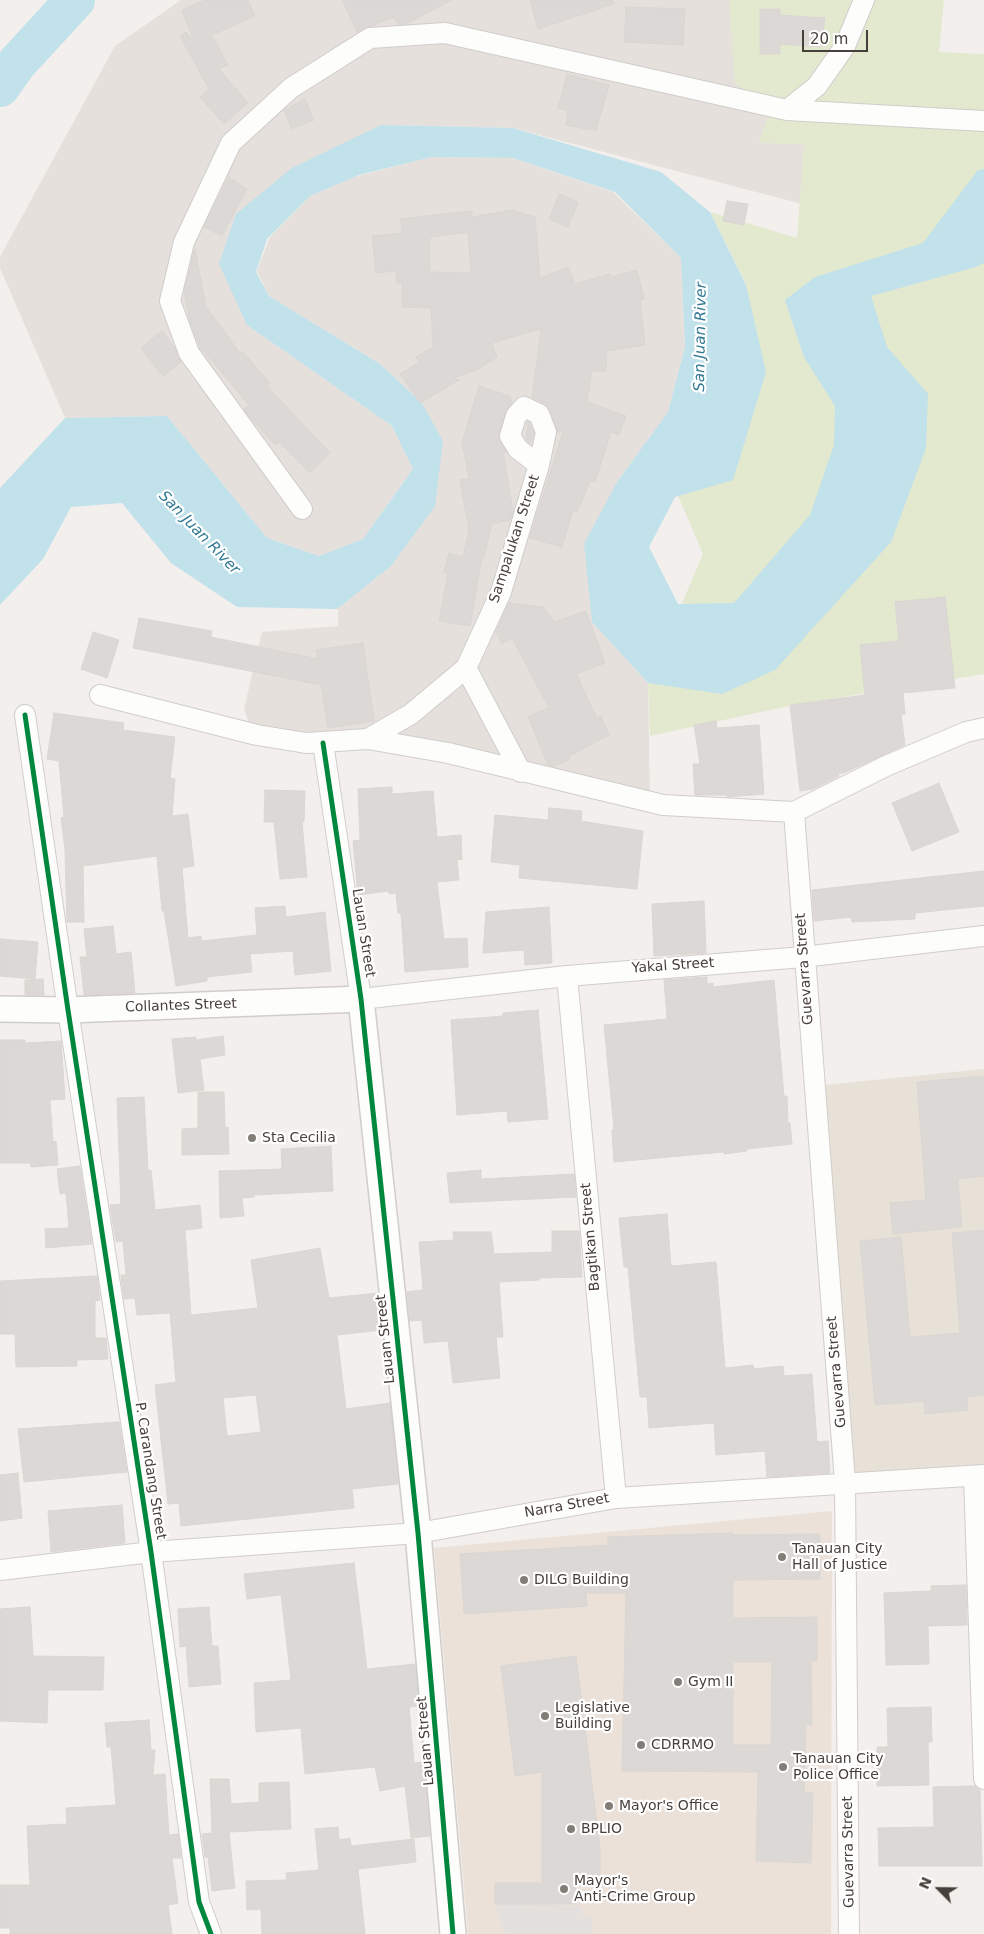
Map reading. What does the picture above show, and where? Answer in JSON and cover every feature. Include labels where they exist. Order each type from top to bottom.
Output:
[{"type":"street","points":[[787,110],[817,86],[839,54],[864,0]]},
{"type":"street","points":[[302,508],[189,353],[170,301],[184,242],[231,144],[291,88],[370,38],[446,33],[787,110],[984,121]]},
{"type":"street","name":"Sampalukan Street","points":[[368,739],[411,714],[466,668],[501,592],[539,465]]},
{"type":"street","points":[[466,668],[521,772]]},
{"type":"street","points":[[100,695],[257,735],[323,743],[368,739],[448,753],[664,805],[794,812],[886,766],[966,732],[984,728]]},
{"type":"street","name":"P. Carandang Street","points":[[25,715],[68,1010],[152,1552],[199,1902],[212,1934]]},
{"type":"street","name":"Lauan Street","points":[[323,743],[361,999],[418,1533],[453,1934]]},
{"type":"street","name":"Guevarra Street","points":[[794,812],[803,956],[845,1482],[849,1934]]},
{"type":"street","name":"Yakal Street","points":[[361,999],[566,976],[803,956],[984,936]]},
{"type":"street","name":"Bagtikan Street","points":[[566,976],[616,1498]]},
{"type":"street","name":"Collantes Street","points":[[0,1009],[68,1010],[361,999]]},
{"type":"street","points":[[979,1476],[984,1779]]},
{"type":"street","name":"Narra Street","points":[[0,1570],[152,1552],[418,1533],[616,1498],[845,1482],[979,1476]]},
{"type":"shaded area","points":[[181,0],[861,0],[855,218],[513,128],[381,125],[236,214],[247,325],[392,426],[413,469],[363,539],[319,556],[267,538],[167,416],[65,418],[0,268],[0,257],[115,46]]},
{"type":"shaded area","points":[[432,157],[513,158],[613,192],[681,258],[685,347],[668,412],[617,482],[592,622],[648,683],[650,801],[368,739],[254,738],[244,709],[262,632],[338,626],[338,608],[390,566],[435,505],[422,403],[380,364],[269,296],[257,271],[270,237],[310,196],[354,177]]},
{"type":"shaded area","points":[[984,1069],[984,1475],[845,1482],[814,1086]]},
{"type":"shaded area","points":[[832,1511],[831,1934],[468,1934],[434,1548]]},
{"type":"shaded area","points":[[495,1904],[582,1906],[582,1916],[593,1917],[593,1934],[506,1934]]},
{"type":"green space","points":[[729,0],[944,0],[939,52],[984,54],[984,674],[793,705],[650,736],[648,683],[703,554],[678,496],[733,479],[746,284],[710,212],[797,238],[804,144],[759,143],[771,106],[735,84]]},
{"type":"water","name":"San Juan River","points":[[381,125],[513,128],[661,172],[710,212],[746,285],[766,372],[733,480],[675,497],[649,547],[678,604],[734,603],[810,515],[834,445],[835,406],[804,357],[785,300],[815,277],[923,243],[978,170],[984,169],[984,263],[976,267],[871,296],[887,347],[928,394],[926,448],[891,542],[775,670],[722,694],[648,683],[592,622],[584,544],[617,482],[668,412],[685,347],[681,258],[615,192],[513,158],[432,157],[359,175],[310,196],[267,239],[256,272],[269,296],[380,364],[422,403],[443,441],[435,506],[391,566],[337,609],[237,607],[171,563],[122,503],[71,507],[43,559],[0,605],[0,488],[65,418],[167,416],[267,538],[319,556],[363,539],[413,469],[392,426],[247,325],[219,264],[236,214],[292,168]]},
{"type":"building","points":[[205,0],[248,0],[255,16],[212,35],[228,65],[219,69],[248,103],[224,124],[200,97],[209,89],[180,36],[186,32],[194,41],[182,10]]},
{"type":"building","points":[[342,0],[452,0],[406,24],[398,24],[394,17],[357,32]]},
{"type":"building","points":[[530,0],[613,0],[614,4],[538,29]]},
{"type":"building","points":[[626,7],[685,9],[683,45],[624,42]]},
{"type":"building","points":[[760,9],[780,9],[780,15],[825,18],[821,47],[780,44],[780,54],[760,54]]},
{"type":"building","points":[[567,74],[609,85],[596,131],[566,125],[568,111],[558,108]]},
{"type":"building","points":[[305,99],[314,120],[292,129],[284,110]]},
{"type":"building","points":[[229,177],[247,189],[222,236],[204,227]]},
{"type":"building","points":[[559,194],[578,202],[568,227],[549,219]]},
{"type":"building","points":[[727,201],[748,204],[744,225],[723,221]]},
{"type":"building","points":[[512,210],[535,217],[540,278],[568,267],[575,284],[610,274],[611,277],[637,270],[644,299],[640,300],[645,345],[607,351],[606,371],[592,371],[587,402],[626,416],[619,435],[611,432],[595,482],[590,481],[577,512],[573,510],[562,547],[530,538],[563,431],[558,433],[550,409],[544,403],[532,397],[541,329],[492,343],[497,357],[479,369],[453,378],[459,380],[420,403],[400,374],[419,362],[416,357],[433,347],[431,308],[402,307],[402,283],[396,283],[396,271],[376,273],[372,236],[402,233],[400,219],[472,211],[472,217]],"holes":[[[468,232],[471,273],[430,272],[430,237]]]},
{"type":"building","points":[[195,249],[206,307],[240,353],[242,351],[270,383],[267,386],[330,453],[310,473],[279,442],[275,445],[249,416],[244,409],[249,405],[200,347],[190,322],[184,292]]},
{"type":"building","points":[[162,331],[174,347],[181,362],[163,376],[141,348]]},
{"type":"building","points":[[479,386],[510,396],[512,402],[505,413],[498,437],[506,452],[503,453],[513,512],[510,520],[492,524],[484,557],[482,557],[470,626],[439,621],[448,573],[444,572],[449,553],[463,557],[469,530],[460,480],[469,479],[462,442]]},
{"type":"building","points":[[528,422],[534,433],[530,443],[526,439]]},
{"type":"building","points":[[945,597],[955,688],[903,693],[905,714],[901,714],[905,745],[838,774],[839,776],[813,789],[800,791],[790,705],[865,695],[860,645],[899,641],[895,602]]},
{"type":"building","points":[[509,603],[543,607],[555,622],[586,611],[605,663],[576,674],[597,718],[601,716],[609,735],[568,757],[569,760],[554,766],[548,765],[528,716],[549,708],[512,638],[502,644],[496,632]]},
{"type":"building","points":[[139,618],[212,631],[211,637],[318,659],[316,650],[363,643],[374,721],[328,728],[321,685],[133,648]]},
{"type":"building","points":[[93,632],[119,640],[107,678],[81,669]]},
{"type":"building","points":[[54,713],[124,723],[123,730],[175,737],[170,778],[175,779],[172,816],[188,814],[194,866],[182,868],[188,938],[201,936],[201,941],[257,935],[255,908],[285,906],[286,917],[325,912],[331,971],[295,975],[293,951],[250,954],[252,972],[207,977],[207,981],[176,986],[164,911],[162,911],[157,856],[83,866],[84,922],[67,922],[65,850],[61,818],[64,817],[59,761],[47,759]]},
{"type":"building","points":[[716,721],[717,728],[759,725],[764,794],[728,797],[726,795],[695,795],[693,764],[700,764],[694,725]]},
{"type":"building","points":[[939,783],[959,832],[912,851],[892,803]]},
{"type":"building","points":[[392,787],[392,794],[433,791],[437,837],[461,835],[462,860],[457,859],[459,880],[437,882],[444,939],[467,938],[468,967],[405,972],[401,913],[398,913],[396,893],[389,894],[389,891],[358,895],[353,841],[360,840],[358,789]]},
{"type":"building","points":[[265,790],[305,791],[304,822],[302,822],[307,877],[280,879],[274,822],[264,822]]},
{"type":"building","points":[[549,808],[582,811],[581,821],[643,831],[637,889],[519,878],[520,865],[491,862],[495,815],[548,820]]},
{"type":"building","points":[[984,871],[984,906],[915,913],[915,919],[852,922],[851,917],[814,921],[812,890]]},
{"type":"building","points":[[704,901],[706,953],[654,956],[652,904]]},
{"type":"building","points":[[549,907],[552,963],[525,965],[524,950],[483,953],[486,912]]},
{"type":"building","points":[[113,926],[116,954],[131,952],[135,993],[84,995],[80,957],[87,957],[84,929]]},
{"type":"building","points":[[0,939],[38,942],[35,979],[0,976]]},
{"type":"building","points":[[707,977],[707,984],[713,983],[713,987],[774,980],[784,1096],[787,1096],[788,1123],[790,1123],[792,1144],[747,1149],[747,1151],[724,1154],[724,1152],[614,1162],[612,1130],[614,1129],[604,1025],[667,1019],[664,980]]},
{"type":"building","points":[[43,979],[44,995],[25,995],[25,980]]},
{"type":"building","points":[[538,1010],[548,1119],[508,1122],[507,1111],[457,1115],[451,1020],[503,1016],[503,1013]]},
{"type":"building","points":[[223,1036],[225,1055],[200,1059],[204,1090],[178,1093],[172,1039],[196,1037],[196,1040]]},
{"type":"building","points":[[0,1040],[25,1040],[25,1043],[61,1041],[65,1099],[50,1100],[53,1142],[56,1141],[58,1165],[31,1167],[30,1163],[0,1163]]},
{"type":"building","points":[[984,1076],[984,1176],[958,1179],[962,1227],[893,1234],[890,1203],[926,1200],[917,1082]]},
{"type":"building","points":[[198,1092],[224,1092],[225,1128],[228,1127],[229,1154],[182,1155],[182,1129],[198,1128]]},
{"type":"building","points":[[144,1097],[148,1171],[151,1170],[155,1210],[200,1205],[202,1228],[185,1230],[191,1315],[258,1308],[251,1260],[320,1248],[329,1298],[378,1293],[382,1330],[337,1335],[346,1409],[390,1403],[398,1484],[352,1489],[354,1508],[181,1526],[179,1503],[168,1504],[155,1385],[176,1382],[170,1313],[137,1315],[135,1298],[124,1299],[121,1275],[126,1275],[123,1241],[116,1242],[110,1205],[121,1204],[117,1098]],"holes":[[[256,1395],[261,1432],[227,1436],[223,1398]]]},
{"type":"building","points":[[331,1146],[333,1191],[254,1195],[254,1197],[242,1198],[244,1216],[220,1218],[219,1171],[282,1169],[281,1149]]},
{"type":"building","points":[[80,1166],[92,1244],[46,1248],[45,1229],[69,1228],[66,1193],[60,1194],[57,1169]]},
{"type":"building","points":[[481,1170],[481,1179],[574,1174],[576,1197],[450,1203],[447,1173]]},
{"type":"building","points":[[667,1214],[671,1266],[716,1262],[725,1368],[753,1365],[754,1369],[783,1366],[784,1376],[812,1374],[817,1442],[828,1441],[830,1473],[767,1477],[765,1451],[716,1455],[714,1423],[649,1428],[647,1397],[640,1397],[628,1267],[624,1267],[619,1218]]},
{"type":"building","points":[[984,1230],[984,1395],[967,1397],[968,1410],[925,1414],[924,1401],[875,1405],[860,1241],[901,1237],[910,1337],[960,1333],[952,1233]]},
{"type":"building","points":[[552,1231],[579,1231],[582,1277],[539,1278],[539,1280],[499,1282],[503,1337],[496,1337],[500,1378],[453,1383],[448,1341],[424,1343],[422,1320],[410,1321],[407,1292],[423,1290],[419,1242],[454,1240],[453,1232],[491,1232],[494,1254],[552,1252]]},
{"type":"building","points":[[97,1276],[100,1300],[95,1301],[95,1338],[106,1338],[108,1359],[77,1360],[77,1366],[16,1367],[15,1334],[0,1334],[0,1281]]},
{"type":"building","points":[[119,1422],[127,1472],[24,1482],[18,1429]]},
{"type":"building","points":[[18,1473],[22,1518],[0,1521],[0,1475]]},
{"type":"building","points":[[122,1505],[125,1543],[51,1552],[48,1511]]},
{"type":"building","points":[[733,1533],[733,1535],[820,1534],[820,1579],[733,1580],[733,1618],[817,1617],[817,1661],[811,1661],[812,1725],[806,1725],[804,1793],[813,1793],[811,1863],[756,1861],[758,1772],[622,1771],[626,1593],[586,1593],[587,1606],[464,1614],[460,1554],[608,1545],[608,1537]],"holes":[[[733,1662],[772,1662],[771,1745],[733,1745]]]},
{"type":"building","points":[[354,1563],[367,1669],[415,1664],[419,1706],[409,1707],[414,1763],[424,1762],[430,1836],[411,1838],[405,1786],[380,1791],[375,1767],[305,1774],[301,1728],[256,1732],[254,1683],[291,1680],[281,1595],[247,1599],[244,1574]]},
{"type":"building","points":[[966,1585],[967,1625],[928,1626],[929,1664],[886,1665],[884,1593],[931,1591],[931,1586]]},
{"type":"building","points":[[30,1607],[33,1656],[104,1657],[103,1690],[48,1690],[47,1723],[0,1721],[0,1609]]},
{"type":"building","points":[[209,1607],[212,1646],[218,1646],[221,1684],[189,1687],[186,1646],[180,1647],[178,1609]]},
{"type":"building","points":[[576,1656],[600,1847],[600,1878],[576,1878],[576,1904],[495,1904],[495,1883],[542,1883],[542,1772],[515,1776],[501,1666]]},
{"type":"building","points":[[931,1707],[932,1742],[928,1742],[929,1785],[877,1786],[877,1747],[888,1747],[887,1708]]},
{"type":"building","points":[[149,1720],[151,1750],[155,1750],[153,1775],[165,1774],[169,1835],[178,1834],[181,1858],[172,1858],[178,1903],[168,1905],[172,1934],[10,1934],[10,1928],[0,1928],[0,1885],[30,1885],[27,1826],[67,1824],[66,1808],[116,1805],[111,1747],[107,1747],[105,1723]]},
{"type":"building","points":[[210,1779],[229,1779],[231,1804],[259,1802],[259,1783],[289,1782],[291,1829],[229,1832],[235,1888],[212,1891],[208,1857],[205,1857],[202,1834],[212,1833]]},
{"type":"building","points":[[975,1786],[980,1790],[982,1866],[879,1866],[878,1828],[934,1827],[933,1787]]},
{"type":"building","points":[[338,1827],[339,1840],[350,1838],[351,1846],[414,1839],[416,1862],[358,1869],[365,1934],[262,1934],[261,1909],[247,1910],[246,1881],[287,1880],[286,1873],[319,1870],[315,1829]]},
{"type":"waterway","points":[[0,87],[17,63],[75,0]]},
{"type":"cycle path","points":[[25,715],[151,1552],[199,1902],[211,1934]]},
{"type":"cycle path","points":[[323,743],[361,999],[418,1533],[453,1934]]},
{"type":"place","name":"Sta Cecilia","points":[[252,1138]]},
{"type":"place","name":"Tanauan City Hall of Justice","points":[[782,1557]]},
{"type":"place","name":"DILG Building","points":[[524,1580]]},
{"type":"place","name":"Gym II","points":[[678,1682]]},
{"type":"place","name":"Legislative Building","points":[[545,1716]]},
{"type":"place","name":"CDRRMO","points":[[641,1745]]},
{"type":"place","name":"Tanauan City Police Office","points":[[783,1767]]},
{"type":"place","name":"Mayor's Office","points":[[609,1806]]},
{"type":"place","name":"BPLIO","points":[[571,1829]]},
{"type":"place","name":"Mayor's Anti-Crime Group","points":[[564,1889]]}]
